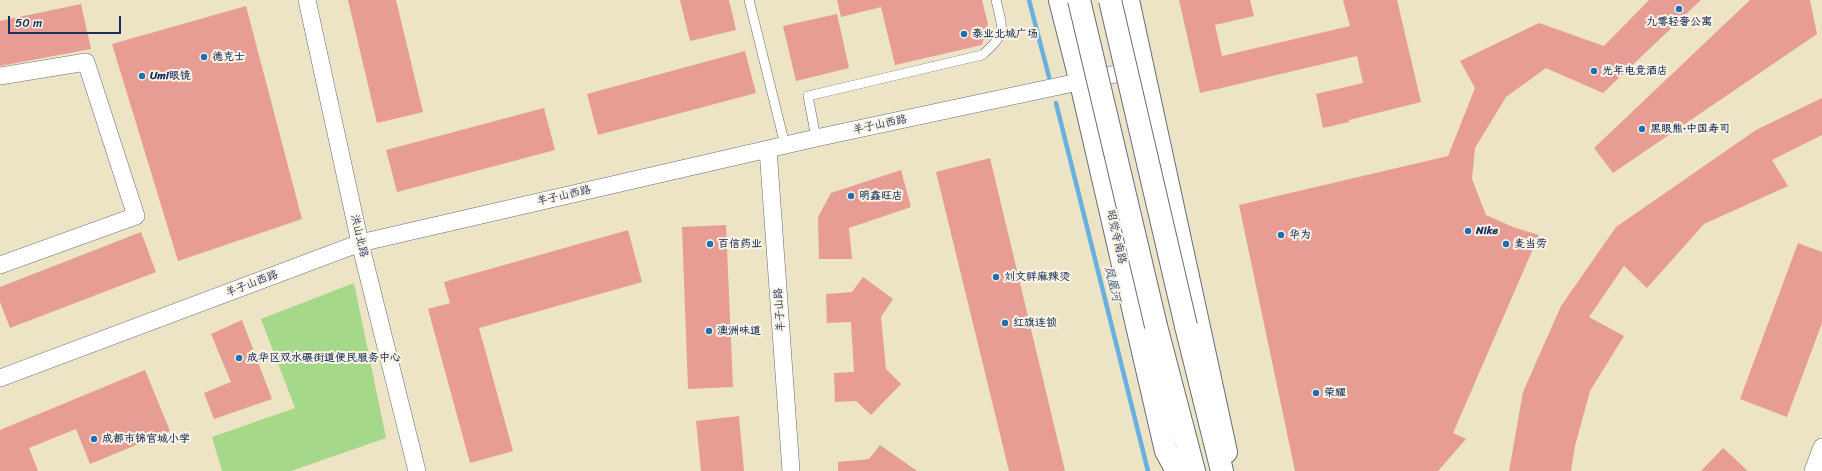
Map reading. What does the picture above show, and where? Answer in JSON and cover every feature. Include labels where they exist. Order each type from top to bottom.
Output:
[{"type":"street","name":"洪山北路","points":[[307,0],[360,243],[417,471]]},
{"type":"street","name":"昭觉寺南路","points":[[1060,0],[1081,83],[1166,451],[1177,471]]},
{"type":"street","name":"昭觉寺南路","points":[[1079,0],[1156,326],[1194,471]]},
{"type":"street","points":[[1110,0],[1186,326],[1222,471]]},
{"type":"street","points":[[1128,0],[1225,440],[1228,471]]},
{"type":"street","points":[[0,76],[86,62],[136,216],[0,265]]},
{"type":"street","name":"羊子山西路","points":[[0,378],[360,243],[816,138],[1081,83],[1143,68]]},
{"type":"street","name":"羊子山路","points":[[768,149],[792,471]]},
{"type":"street","points":[[1813,471],[1822,447]]},
{"type":"lane","points":[[749,0],[785,145]]},
{"type":"lane","points":[[816,138],[808,96],[982,56],[997,43],[1002,28],[996,0]]},
{"type":"green space","points":[[354,283],[386,438],[291,471],[222,471],[212,437],[295,408],[261,319]]},
{"type":"building","points":[[348,0],[396,0],[423,112],[377,123]]},
{"type":"building","points":[[680,0],[729,0],[736,30],[690,41]]},
{"type":"building","points":[[837,0],[982,0],[988,24],[982,45],[895,65],[881,7],[841,17]]},
{"type":"building","points":[[1179,0],[1250,0],[1254,16],[1215,25],[1222,56],[1350,26],[1343,0],[1397,0],[1421,102],[1323,128],[1316,94],[1363,83],[1357,56],[1200,93]]},
{"type":"building","points":[[1649,0],[1701,0],[1603,93],[1546,68],[1506,97],[1475,148],[1472,179],[1486,215],[1513,227],[1539,235],[1453,433],[1466,439],[1438,471],[1295,471],[1239,205],[1448,156],[1475,88],[1460,61],[1539,23],[1604,46]]},
{"type":"building","points":[[1750,0],[1810,0],[1817,34],[1613,173],[1594,148]]},
{"type":"building","points":[[81,4],[91,49],[0,66],[0,21]]},
{"type":"building","points":[[246,6],[302,219],[178,261],[112,44]]},
{"type":"building","points":[[837,14],[849,68],[796,81],[783,26]]},
{"type":"building","points":[[745,51],[756,93],[598,135],[587,94]]},
{"type":"building","points":[[1822,98],[1822,135],[1772,160],[1788,186],[1704,224],[1647,288],[1624,266],[1589,317],[1624,336],[1590,391],[1575,446],[1571,471],[1509,471],[1523,392],[1561,306],[1616,227],[1756,130]]},
{"type":"building","points":[[544,108],[555,150],[397,192],[386,150]]},
{"type":"building","points":[[990,158],[1065,471],[1009,471],[936,172]]},
{"type":"building","points":[[901,170],[911,207],[849,228],[852,259],[819,259],[818,217],[831,193]]},
{"type":"building","points":[[726,225],[733,387],[688,389],[682,227]]},
{"type":"building","points":[[628,230],[642,282],[479,328],[513,451],[470,463],[428,309],[450,303],[444,282]]},
{"type":"building","points":[[141,232],[156,272],[10,328],[0,302],[0,287]]},
{"type":"building","points":[[1798,243],[1822,252],[1822,323],[1787,417],[1740,399]]},
{"type":"building","points":[[863,277],[893,299],[881,317],[886,369],[901,384],[871,415],[856,401],[835,402],[834,373],[854,372],[851,322],[827,323],[826,294],[852,292]]},
{"type":"building","name":"成华区双水碾街道便民服务中心","points":[[242,320],[272,399],[214,419],[204,393],[231,382],[211,334]]},
{"type":"building","points":[[145,370],[170,431],[90,464],[76,429],[29,448],[38,471],[0,471],[0,430]]},
{"type":"building","points":[[739,416],[744,471],[701,471],[696,421]]},
{"type":"building","points":[[880,445],[917,471],[838,471],[838,462],[869,459]]},
{"type":"building","points":[[1723,448],[1748,471],[1701,471]]},
{"type":"waterway","name":"凤凰河","points":[[1029,0],[1049,77]]},
{"type":"waterway","name":"凤凰河","points":[[1056,103],[1148,471]]},
{"type":"place","name":"九零轻奢公寓","points":[[1679,9]]},
{"type":"place","name":"泰业北城广场","points":[[964,34]]},
{"type":"place","name":"德克士","points":[[204,57]]},
{"type":"place","name":"光年电竞酒店","points":[[1594,71]]},
{"type":"place","name":"Umi眼镜","points":[[142,76]]},
{"type":"place","name":"黑眼熊·中国寿司","points":[[1642,129]]},
{"type":"place","name":"明鑫旺店","points":[[851,196]]},
{"type":"place","name":"Nike","points":[[1468,231]]},
{"type":"place","name":"华为","points":[[1281,235]]},
{"type":"place","name":"百信药业","points":[[710,244]]},
{"type":"place","name":"麦当劳","points":[[1506,244]]},
{"type":"place","name":"刘文祥麻辣烫","points":[[996,277]]},
{"type":"place","name":"红旗连锁","points":[[1005,323]]},
{"type":"place","name":"澳洲味道","points":[[709,331]]},
{"type":"place","name":"成华区双水碾街道便民服务中心","points":[[239,358]]},
{"type":"place","name":"荣耀","points":[[1316,393]]},
{"type":"place","name":"成都市锦官城小学","points":[[94,439]]}]
